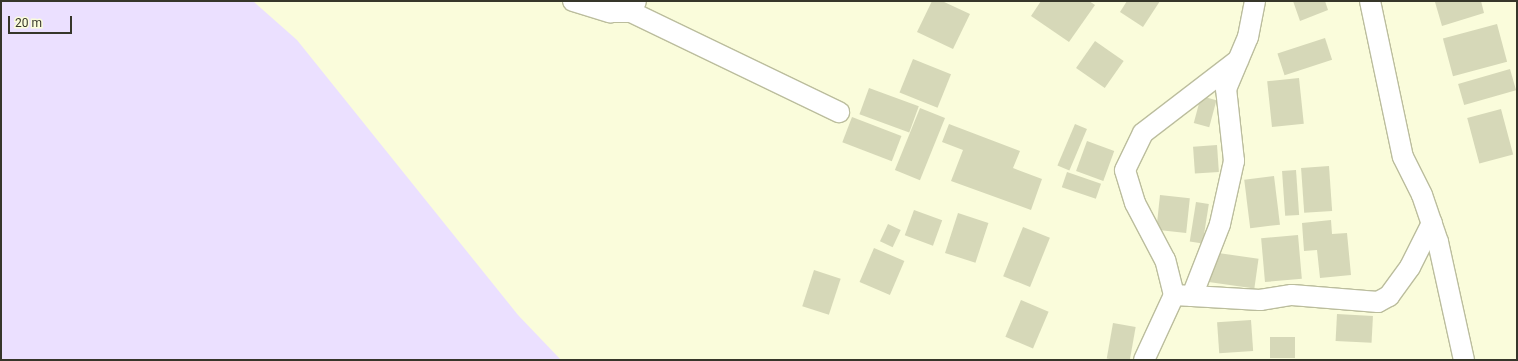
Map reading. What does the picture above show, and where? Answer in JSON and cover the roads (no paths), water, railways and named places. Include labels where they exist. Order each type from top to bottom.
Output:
[{"type":"street","points":[[573,1],[610,12],[634,6],[839,112]]},
{"type":"street","points":[[1144,360],[1183,296],[1229,188],[1234,161],[1226,89],[1254,20],[1254,1]]},
{"type":"street","points":[[1370,1],[1403,157],[1432,223],[1464,360]]},
{"type":"street","points":[[1183,296],[1136,203],[1125,170],[1143,133],[1238,60]]},
{"type":"street","points":[[1183,296],[1260,300],[1292,295],[1378,302],[1388,296],[1410,267],[1432,223]]}]
